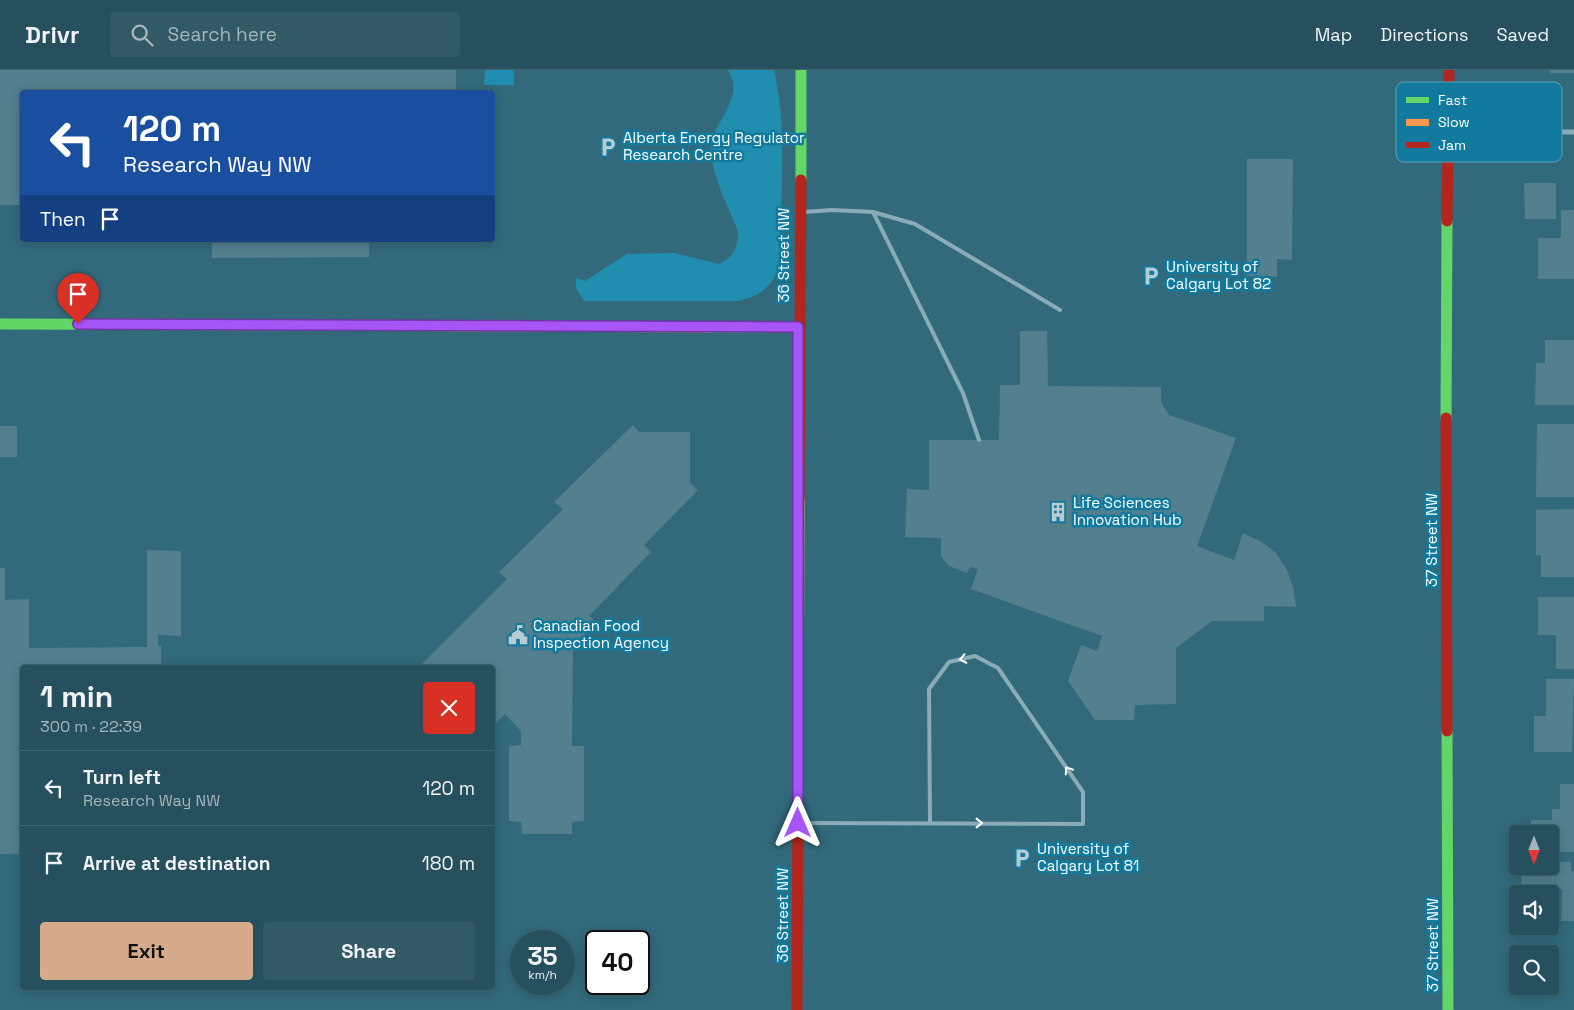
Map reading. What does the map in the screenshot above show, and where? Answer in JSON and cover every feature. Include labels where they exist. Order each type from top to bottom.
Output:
[{"type":"street","name":"36 Street NW","points":[[797,1010],[798,327],[801,70]]},
{"type":"street","name":"37 Street NW","points":[[1448,162],[1448,1010]]},
{"type":"street","points":[[0,324],[798,327]]},
{"type":"lane","points":[[799,212],[832,210],[872,212],[915,224],[1060,310]]},
{"type":"lane","points":[[872,212],[963,393],[979,440]]},
{"type":"lane","points":[[798,823],[1083,824],[1083,792],[998,668],[974,656],[949,662],[929,689],[930,823]]},
{"type":"shaded area","points":[[485,70],[514,70],[514,85],[484,85]]},
{"type":"shaded area","points":[[728,70],[774,70],[781,115],[782,163],[780,257],[779,266],[772,281],[754,296],[737,301],[584,301],[576,288],[576,278],[585,281],[627,254],[674,253],[719,264],[732,255],[737,242],[738,231],[720,189],[711,155],[713,136],[727,109],[733,90],[733,80]]},
{"type":"building","points":[[0,70],[456,70],[456,90],[20,90],[20,205],[0,205]]},
{"type":"building","points":[[1550,70],[1574,70],[1574,73],[1550,73]]},
{"type":"building","points":[[1247,159],[1293,159],[1292,260],[1277,259],[1277,277],[1247,276]]},
{"type":"building","points":[[1524,183],[1556,183],[1556,219],[1525,219]]},
{"type":"building","points":[[1561,210],[1574,210],[1574,279],[1538,279],[1538,238],[1561,238]]},
{"type":"building","points":[[212,242],[369,242],[369,257],[212,258]]},
{"type":"building","name":"Life Sciences Innovation Hub","points":[[1020,331],[1047,331],[1048,386],[1161,387],[1161,402],[1169,415],[1236,438],[1197,546],[1234,560],[1243,533],[1262,542],[1276,553],[1287,570],[1293,587],[1296,607],[1264,606],[1264,621],[1212,621],[1176,648],[1176,704],[1135,705],[1134,720],[1095,720],[1068,681],[1081,645],[1097,651],[1102,636],[971,589],[978,569],[970,567],[967,573],[949,566],[941,556],[941,538],[905,537],[907,489],[929,490],[929,440],[999,440],[1000,385],[1020,385]]},
{"type":"building","points":[[1545,340],[1574,340],[1574,405],[1535,405],[1536,363],[1545,363]]},
{"type":"building","points":[[1537,424],[1574,424],[1574,497],[1536,497]]},
{"type":"building","name":"Canadian Food Inspection Agency","points":[[633,425],[639,432],[690,432],[690,483],[698,490],[644,545],[651,552],[589,616],[596,622],[573,647],[572,746],[584,746],[584,821],[572,822],[572,834],[522,834],[521,822],[509,821],[509,746],[521,745],[521,731],[505,714],[495,724],[495,665],[422,664],[507,579],[499,572],[563,509],[554,502]]},
{"type":"building","points":[[0,426],[17,426],[17,457],[0,457]]},
{"type":"building","points":[[1574,509],[1574,577],[1541,577],[1541,555],[1536,555],[1536,510]]},
{"type":"building","points":[[147,550],[181,551],[181,636],[158,635],[158,646],[161,646],[161,665],[20,665],[20,854],[0,854],[0,568],[5,568],[5,600],[29,599],[29,648],[147,647]]},
{"type":"building","points":[[1538,597],[1574,597],[1574,669],[1556,669],[1556,635],[1538,635]]},
{"type":"building","points":[[1546,679],[1574,679],[1572,752],[1534,752],[1534,716],[1546,716]]},
{"type":"building","points":[[1560,784],[1574,784],[1574,852],[1559,852],[1559,825],[1531,825],[1531,820],[1552,820],[1552,809],[1560,809]]},
{"type":"building","points":[[1559,862],[1571,862],[1571,871],[1574,871],[1574,921],[1561,921],[1562,889],[1559,889],[1559,885],[1522,885],[1521,875],[1559,875]]},
{"type":"traffic: fast","points":[[801,70],[801,180]]},
{"type":"traffic: fast","points":[[1446,418],[1447,221]]},
{"type":"traffic: fast","points":[[0,324],[305,325]]},
{"type":"traffic: fast","points":[[708,327],[798,327]]},
{"type":"traffic: fast","points":[[1447,731],[1448,1010]]},
{"type":"traffic: slow","points":[[305,325],[708,327]]},
{"type":"traffic: slow","points":[[798,781],[799,499]]},
{"type":"traffic: jam","points":[[1449,70],[1449,82]]},
{"type":"traffic: jam","points":[[1447,221],[1448,162]]},
{"type":"traffic: jam","points":[[799,499],[801,180]]},
{"type":"traffic: jam","points":[[1446,418],[1447,731]]},
{"type":"traffic: jam","points":[[797,1010],[798,781]]},
{"type":"place","name":"Alberta Energy Regulator Research Centre","points":[[608,147]]},
{"type":"place","name":"University of Calgary Lot 82","points":[[1151,276]]},
{"type":"place","name":"Life Sciences Innovation Hub","points":[[1058,512]]},
{"type":"place","name":"Canadian Food Inspection Agency","points":[[518,635]]},
{"type":"place","name":"University of Calgary Lot 81","points":[[1022,858]]},
{"type":"route","points":[[78,324],[798,327],[798,823]]}]
